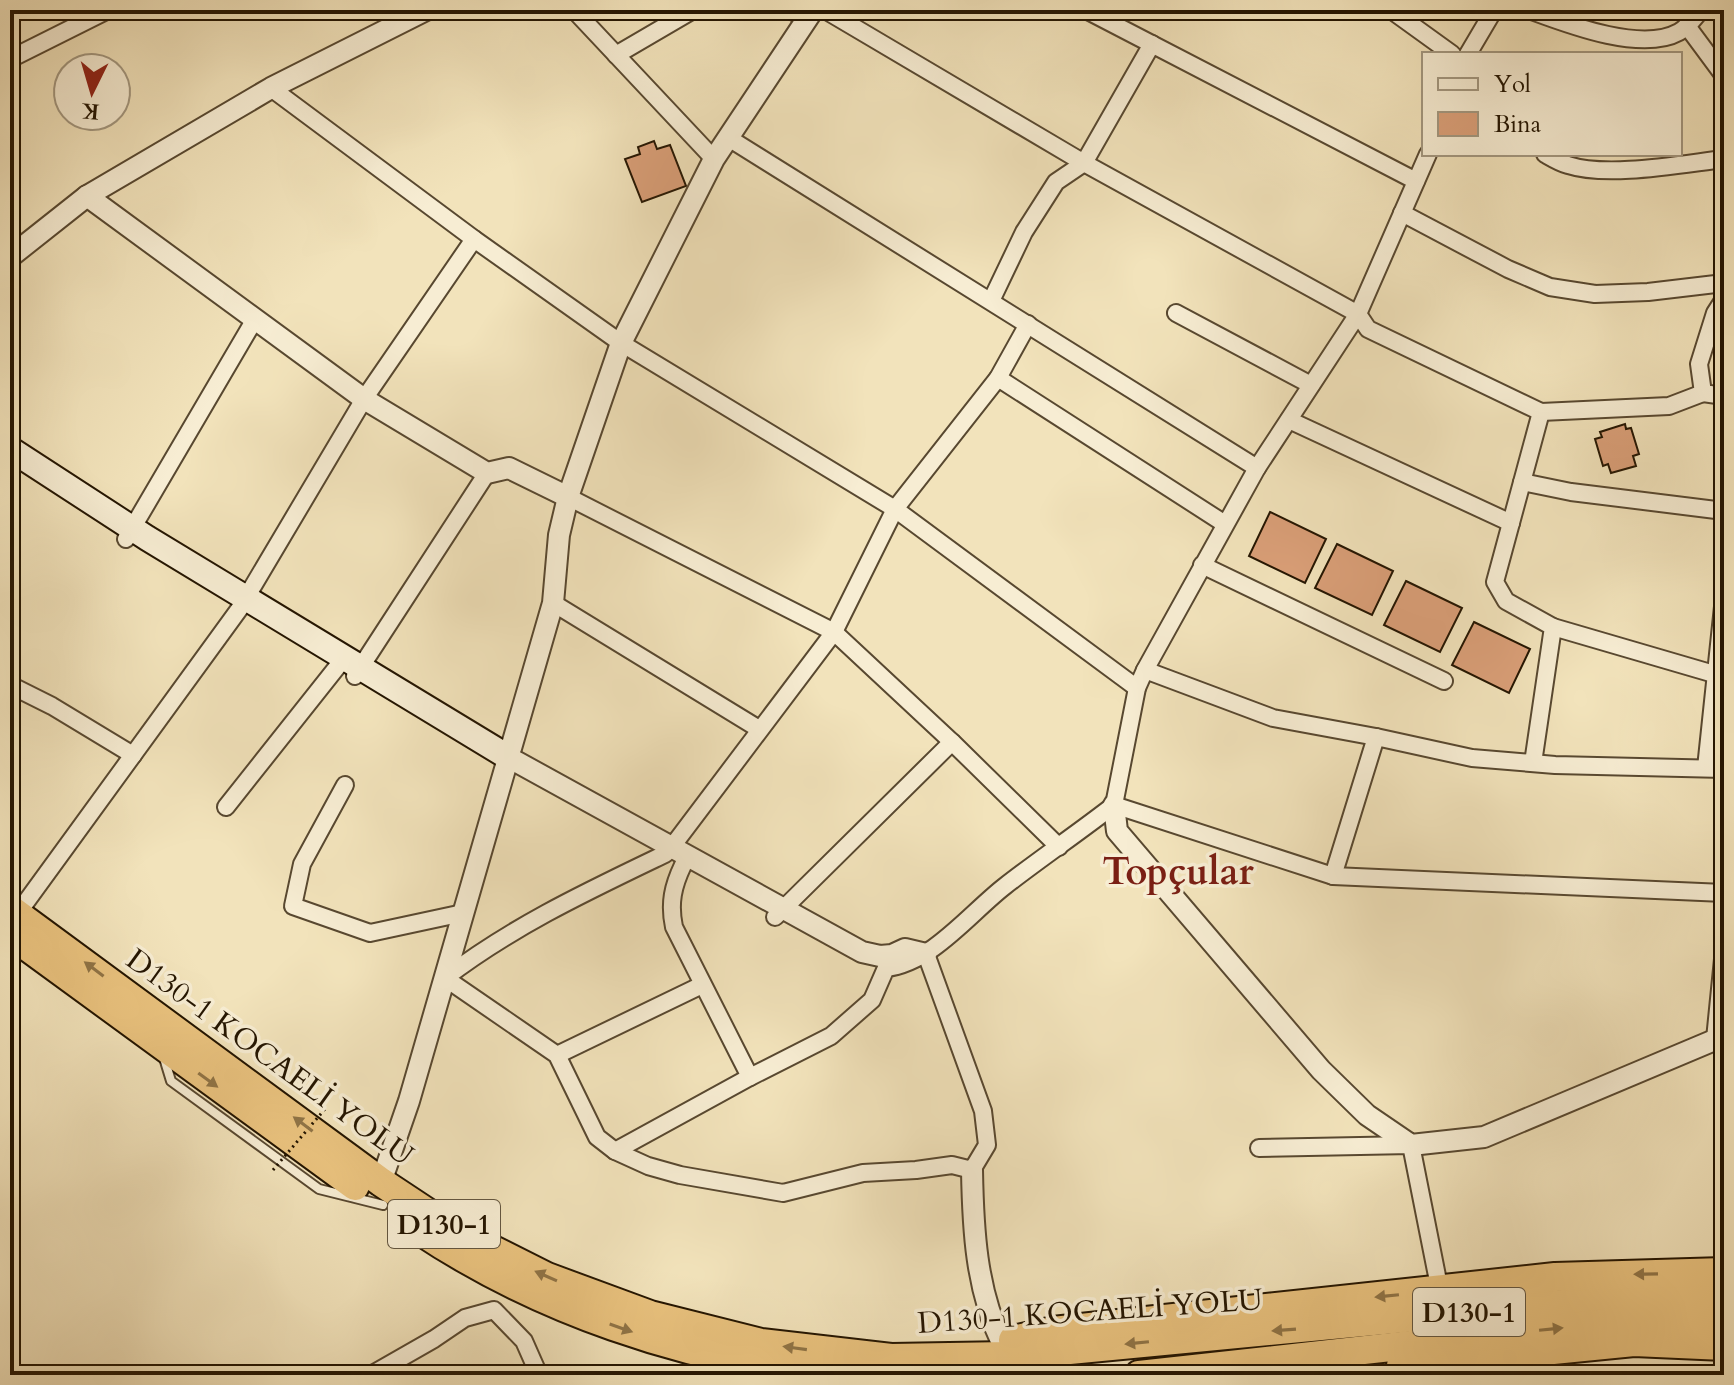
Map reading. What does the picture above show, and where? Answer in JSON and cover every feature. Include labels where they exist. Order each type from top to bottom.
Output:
[{"type":"highway","name":"D130-1","points":[[13,918],[160,1046],[382,1194],[441,1245],[489,1273],[576,1312],[689,1350],[825,1375]]},
{"type":"highway","name":"D130-1 KOCAELİ YOLU","points":[[13,918],[382,1194],[534,1270],[650,1315],[761,1343],[876,1357],[1008,1356],[1531,1306],[1689,1296],[1724,1298]]},
{"type":"highway","points":[[957,1358],[1053,1331],[1555,1277],[1724,1272]]},
{"type":"highway","name":"D130-1","points":[[1139,1375],[1626,1321],[1724,1321]]},
{"type":"highway","points":[[1280,1375],[1634,1342],[1724,1346]]},
{"type":"main road","points":[[10,449],[129,534]]},
{"type":"main road","points":[[10,461],[508,762]]},
{"type":"street","points":[[10,59],[108,10]]},
{"type":"street","points":[[574,10],[714,159]]},
{"type":"street","points":[[616,55],[693,10]]},
{"type":"street","points":[[1086,10],[1416,181]]},
{"type":"street","points":[[1391,10],[1449,52]]},
{"type":"street","points":[[1469,52],[1494,10]]},
{"type":"street","points":[[1529,10],[1606,35],[1644,40],[1678,33],[1701,10]]},
{"type":"street","points":[[10,257],[87,196],[271,88],[420,11]]},
{"type":"street","points":[[382,1194],[553,603],[559,535],[568,497],[621,343],[714,159],[809,12],[1358,314],[1368,329],[1541,412],[1669,406],[1703,393],[1724,396]]},
{"type":"street","points":[[1687,26],[1724,76]]},
{"type":"street","points":[[991,301],[1024,232],[1056,182],[1084,163],[1152,44]]},
{"type":"street","points":[[271,88],[474,239],[621,343],[895,509],[1137,688]]},
{"type":"street","points":[[727,137],[1257,468]]},
{"type":"street","points":[[1427,156],[1358,314],[1257,468],[1145,670],[1137,688],[1114,805],[1117,831],[1321,1070],[1367,1115],[1411,1145],[1440,1291]]},
{"type":"street","points":[[1549,156],[1567,165],[1594,169],[1643,168],[1724,159]]},
{"type":"street","points":[[87,196],[364,399],[487,473]]},
{"type":"street","points":[[1402,213],[1508,269],[1550,287],[1595,294],[1648,292],[1724,283]]},
{"type":"street","points":[[13,918],[243,603],[364,399],[474,239]]},
{"type":"street","points":[[1703,393],[1699,364],[1715,313],[1724,299]]},
{"type":"street","points":[[1176,313],[1311,385]]},
{"type":"street","points":[[129,534],[255,319]]},
{"type":"street","points":[[445,978],[486,947],[551,909],[668,851],[834,632],[895,509],[998,378],[1028,324]]},
{"type":"street","points":[[998,378],[1225,524]]},
{"type":"street","points":[[1541,412],[1495,582],[1506,601],[1553,627],[1714,674]]},
{"type":"street","points":[[1289,420],[1511,523]]},
{"type":"street","points":[[226,807],[350,667],[487,473],[509,468],[834,632],[1059,847]]},
{"type":"street","points":[[1522,482],[1571,492],[1724,511]]},
{"type":"street","points":[[1202,565],[1444,681]]},
{"type":"street","points":[[1706,768],[1724,597]]},
{"type":"street","points":[[553,603],[759,729]]},
{"type":"street","points":[[1533,763],[1553,627]]},
{"type":"street","points":[[1145,670],[1273,718],[1472,758],[1724,769]]},
{"type":"street","points":[[10,685],[52,706],[133,755]]},
{"type":"street","points":[[1333,876],[1376,737]]},
{"type":"street","points":[[779,913],[952,742]]},
{"type":"street","points":[[508,762],[779,913],[862,963],[886,968],[901,967],[926,954],[1005,886],[1114,805]]},
{"type":"street","points":[[345,785],[302,864],[293,906],[370,933],[463,913]]},
{"type":"street","points":[[1114,805],[1333,876],[1724,893]]},
{"type":"street","points":[[668,851],[683,865],[862,952],[892,955],[905,949],[926,954]]},
{"type":"street","points":[[683,865],[674,885],[671,910],[674,927],[750,1077]]},
{"type":"street","points":[[1259,1148],[1411,1145],[1484,1137],[1720,1037],[1724,949]]},
{"type":"street","points":[[926,954],[983,1111],[987,1145],[972,1170],[973,1234],[989,1316],[1002,1343]]},
{"type":"street","points":[[615,1151],[831,1036],[872,1000],[886,968]]},
{"type":"street","points":[[445,978],[557,1055],[597,1137],[615,1151],[648,1166],[680,1175],[783,1193],[863,1173],[952,1165],[972,1170]]},
{"type":"street","points":[[557,1055],[702,985]]},
{"type":"street","points":[[371,1375],[465,1318],[494,1310],[524,1341],[539,1375]]},
{"type":"path","points":[[273,1170],[325,1109],[285,1071]]},
{"type":"building","points":[[654,141],[657,149],[670,145],[686,186],[642,202],[625,159],[640,154],[638,147]]},
{"type":"building","points":[[1625,424],[1626,429],[1631,428],[1639,454],[1633,456],[1636,466],[1611,473],[1608,464],[1603,466],[1595,439],[1602,437],[1600,432]]},
{"type":"building","points":[[1270,512],[1326,539],[1305,583],[1249,556]]},
{"type":"building","points":[[1337,544],[1393,571],[1372,615],[1315,588]]},
{"type":"building","points":[[1406,581],[1462,608],[1440,652],[1384,625]]},
{"type":"building","points":[[1474,622],[1530,649],[1509,693],[1452,665]]},
{"type":"district","name":"Topçular","points":[[1178,871]]}]
